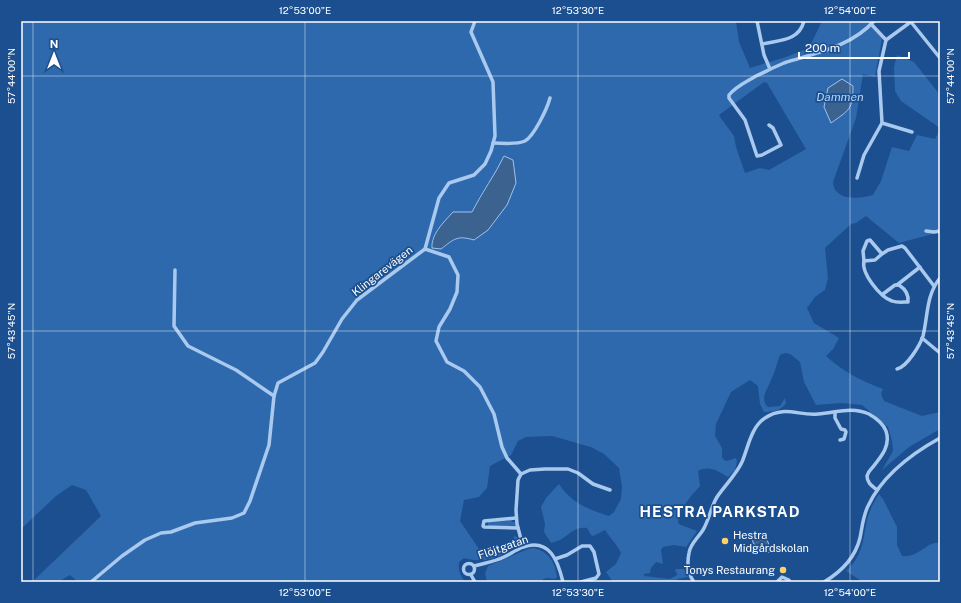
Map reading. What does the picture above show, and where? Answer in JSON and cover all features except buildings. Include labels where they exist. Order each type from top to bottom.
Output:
[{"type":"street","name":"Klingarevägen","points":[[274,396],[278,383],[315,363],[342,319],[357,300],[425,249],[439,198],[449,183],[474,175],[485,164],[495,136],[493,82],[471,32],[475,21]]},
{"type":"street","points":[[757,21],[764,55],[770,70]]},
{"type":"street","points":[[762,44],[796,36],[802,30],[804,21]]},
{"type":"street","points":[[857,178],[864,155],[882,123],[879,71],[886,40],[911,22],[940,58]]},
{"type":"street","points":[[769,124],[773,128],[781,145],[758,156],[745,120],[729,98],[731,92],[740,85],[782,64],[830,49],[856,37],[873,23],[886,40]]},
{"type":"street","points":[[493,143],[524,142],[530,138],[547,107],[550,98]]},
{"type":"street","points":[[882,123],[912,132]]},
{"type":"street","points":[[926,231],[940,231]]},
{"type":"street","points":[[882,254],[870,240],[867,240],[863,251],[863,265],[869,280],[890,301],[908,302],[906,293],[897,285]]},
{"type":"street","points":[[864,261],[875,260],[888,250],[902,246],[934,286]]},
{"type":"street","name":"Klingarevägen","points":[[425,249],[449,256],[458,275],[457,292],[450,309],[439,327],[436,341],[447,362],[464,371],[480,387],[494,414],[502,447],[507,458],[521,474]]},
{"type":"street","points":[[883,294],[920,267]]},
{"type":"street","points":[[91,582],[122,556],[145,540],[160,533],[171,532],[195,524],[232,518],[244,513],[250,501],[269,445],[274,396],[236,370],[188,346],[174,326],[175,270]]},
{"type":"street","points":[[897,369],[905,366],[920,344],[928,304],[934,286],[940,278]]},
{"type":"street","points":[[922,338],[940,353]]},
{"type":"street","points":[[694,582],[688,568],[690,548],[706,525],[716,498],[739,468],[753,434],[760,422],[766,417],[786,411],[815,414],[847,410],[862,412],[875,417],[883,425],[887,435],[887,446],[867,476],[869,484],[877,490]]},
{"type":"street","points":[[835,412],[837,423],[841,429],[845,430],[846,432],[844,439],[840,440]]},
{"type":"street","points":[[824,582],[842,569],[856,549],[866,511],[877,490],[893,472],[907,460],[924,447],[940,438]]},
{"type":"street","points":[[523,547],[516,518],[518,480],[521,474],[530,470],[568,469],[578,473],[593,484],[610,490]]},
{"type":"street","points":[[516,518],[484,521],[483,526],[490,528],[518,528]]},
{"type":"street","name":"Flöjtgatan","points":[[474,566],[492,562],[523,547],[533,545],[541,546],[550,552],[556,559]]},
{"type":"street","points":[[563,582],[556,559],[567,555],[582,546],[590,546],[594,552],[598,574],[596,578],[581,582]]},
{"type":"street","points":[[471,575],[475,571],[474,566],[469,564],[464,567],[465,573],[471,575],[475,582]]},
{"type":"street","points":[[777,582],[782,577],[789,580]]},
{"type":"shaded area","points":[[21,21],[736,21],[739,42],[750,68],[809,48],[822,21],[868,21],[882,39],[875,77],[863,74],[856,118],[833,182],[834,188],[842,196],[854,198],[873,195],[881,181],[892,147],[909,151],[917,135],[935,139],[940,130],[940,232],[899,243],[866,216],[856,223],[851,224],[825,248],[828,278],[825,290],[815,297],[807,308],[814,323],[839,338],[833,349],[826,356],[853,376],[883,389],[881,394],[884,401],[922,416],[940,412],[940,429],[909,447],[882,470],[893,451],[888,427],[862,405],[842,403],[816,405],[804,382],[800,362],[790,354],[785,353],[780,355],[764,400],[768,407],[780,406],[785,398],[786,403],[777,410],[764,412],[760,404],[758,386],[750,380],[731,392],[716,424],[715,436],[722,448],[722,457],[724,460],[727,461],[736,458],[737,461],[735,470],[728,477],[710,469],[702,469],[698,471],[700,486],[683,508],[678,523],[697,531],[686,547],[674,545],[663,547],[661,550],[663,564],[656,562],[651,568],[650,573],[644,574],[644,576],[670,579],[677,575],[675,571],[676,569],[684,569],[688,577],[672,582],[613,582],[606,572],[616,564],[621,553],[605,530],[593,536],[587,528],[579,528],[572,531],[560,540],[551,543],[544,532],[545,524],[541,507],[546,498],[559,484],[574,500],[594,511],[609,516],[614,512],[621,499],[622,487],[619,468],[604,454],[591,447],[552,436],[526,437],[518,441],[511,455],[490,466],[487,488],[479,497],[464,500],[460,521],[479,549],[483,551],[497,551],[506,548],[512,542],[514,536],[517,537],[519,543],[506,552],[491,559],[476,560],[464,558],[459,562],[459,568],[465,582],[78,582],[70,575],[58,582],[32,582],[101,516],[86,490],[72,485],[56,496],[21,529]],"holes":[[[764,82],[767,83],[806,149],[769,170],[760,168],[745,173],[736,147],[734,136],[719,115]],[[496,172],[488,230],[474,240],[460,238],[453,240],[441,249],[432,248],[432,240],[440,227],[472,212],[482,193]]]},
{"type":"shaded area","points":[[897,55],[914,62],[940,95],[940,128],[901,101],[895,91],[894,67]]},
{"type":"shaded area","points":[[879,494],[897,527],[897,545],[902,556],[914,555],[931,544],[940,543],[940,582],[863,582],[846,571],[856,560],[859,554],[868,517]]},
{"type":"shaded area","points":[[511,519],[512,522],[515,522],[516,526],[488,526],[488,522]]},
{"type":"shaded area","points":[[534,548],[544,552],[553,562],[557,577],[555,579],[543,579],[542,582],[487,582],[485,573],[488,566],[528,549]]},
{"type":"water","name":"Dammen","points":[[842,79],[853,86],[851,105],[846,112],[831,123],[824,107],[828,88]]},
{"type":"water","points":[[504,156],[513,160],[516,183],[507,205],[488,230],[474,240],[460,238],[453,240],[441,249],[432,248],[432,243],[436,233],[453,212],[472,212]]},
{"type":"water","points":[[755,534],[762,536],[767,540],[770,552],[765,553],[753,543],[752,536]]},
{"type":"place","name":"Hestra Midgårdskolan","points":[[725,541]]},
{"type":"place","name":"Tonys Restaurang","points":[[783,570]]},
{"type":"district","name":"HESTRA PARKSTAD","points":[[720,511]]}]
